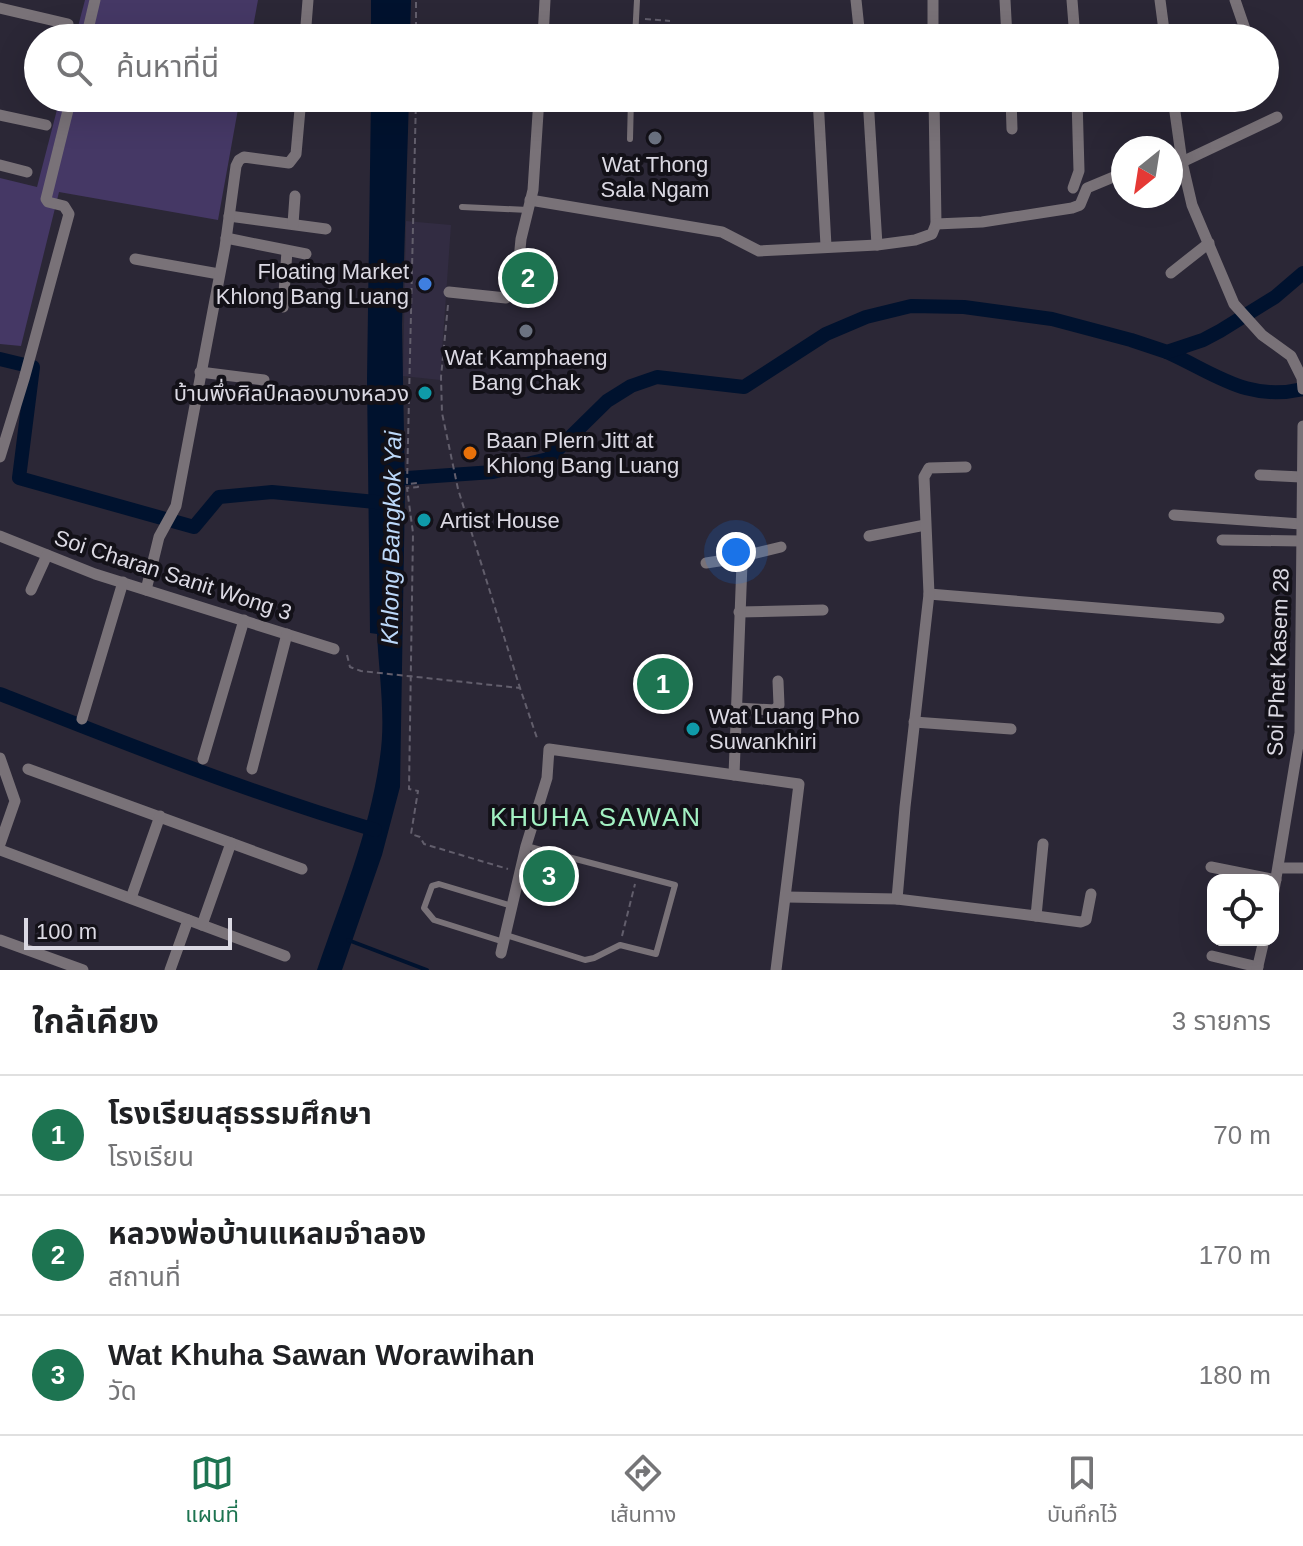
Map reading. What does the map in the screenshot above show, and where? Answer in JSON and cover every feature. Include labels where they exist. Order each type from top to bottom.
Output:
[{"type":"street","points":[[89,24],[95,0]]},
{"type":"street","points":[[306,24],[308,0]]},
{"type":"street","points":[[544,24],[545,0]]},
{"type":"street","points":[[856,0],[859,24]]},
{"type":"street","points":[[933,0],[933,24]]},
{"type":"street","points":[[1005,0],[1006,24]]},
{"type":"street","points":[[1072,0],[1074,24]]},
{"type":"street","points":[[1160,0],[1163,24]]},
{"type":"street","points":[[1235,0],[1243,24]]},
{"type":"street","points":[[0,8],[68,24]]},
{"type":"street","points":[[0,457],[69,214],[64,206],[46,199],[68,112]]},
{"type":"street","points":[[146,590],[159,537],[174,511],[239,160],[244,157],[289,163],[293,160],[300,112]]},
{"type":"street","points":[[449,292],[506,298],[516,291],[521,239],[529,205],[538,112]]},
{"type":"street","points":[[819,112],[826,246]]},
{"type":"street","points":[[869,112],[877,245]]},
{"type":"street","points":[[529,205],[722,232],[759,251],[877,245],[927,236],[932,234],[935,219],[934,112]]},
{"type":"street","points":[[1011,112],[1012,129]]},
{"type":"street","points":[[1073,188],[1079,171],[1077,112]]},
{"type":"street","points":[[1174,112],[1176,136]]},
{"type":"street","points":[[0,115],[46,125]]},
{"type":"street","points":[[1183,158],[1277,117]]},
{"type":"street","points":[[0,165],[27,172]]},
{"type":"street","points":[[1183,176],[1234,304],[1262,335],[1291,356],[1301,369],[1303,389]]},
{"type":"street","points":[[935,219],[982,222],[1072,208],[1080,205],[1087,188],[1111,178]]},
{"type":"street","points":[[293,224],[295,196]]},
{"type":"street","points":[[229,216],[326,229]]},
{"type":"street","points":[[226,238],[306,254]]},
{"type":"street","points":[[1171,273],[1209,243]]},
{"type":"street","points":[[283,307],[287,251]]},
{"type":"street","points":[[135,259],[219,274]]},
{"type":"street","points":[[200,372],[264,380]]},
{"type":"street","name":"Soi Phet Kasem 28","points":[[1278,874],[1300,733],[1303,426]]},
{"type":"street","points":[[897,899],[929,594],[926,472],[929,468],[966,467]]},
{"type":"street","points":[[1260,475],[1301,477]]},
{"type":"street","points":[[1174,515],[1301,524]]},
{"type":"street","points":[[869,536],[925,525]]},
{"type":"street","name":"Soi Charan Sanit Wong 3","points":[[0,538],[146,590],[334,649]]},
{"type":"street","points":[[1222,540],[1301,541]]},
{"type":"street","points":[[706,563],[781,547]]},
{"type":"street","points":[[31,590],[47,555]]},
{"type":"street","points":[[734,775],[739,612],[745,557]]},
{"type":"street","points":[[82,719],[123,582]]},
{"type":"street","points":[[929,594],[1219,618]]},
{"type":"street","points":[[739,612],[823,610]]},
{"type":"street","points":[[203,759],[244,620]]},
{"type":"street","points":[[252,769],[287,634]]},
{"type":"street","points":[[737,708],[775,710],[779,705],[778,681]]},
{"type":"street","points":[[914,722],[1011,729]]},
{"type":"street","points":[[503,943],[526,846],[547,778],[549,749],[799,784],[776,970]]},
{"type":"street","points":[[0,758],[14,793],[13,809],[0,847],[285,956]]},
{"type":"street","points":[[28,769],[302,869]]},
{"type":"street","points":[[0,788],[14,793]]},
{"type":"street","points":[[131,898],[160,816]]},
{"type":"street","points":[[202,925],[231,843]]},
{"type":"street","points":[[1036,916],[1043,844]]},
{"type":"street","points":[[1211,867],[1278,874],[1303,868]]},
{"type":"street","points":[[786,897],[897,899],[1081,922],[1089,914],[1091,894]]},
{"type":"street","points":[[170,970],[188,920]]},
{"type":"street","points":[[0,940],[63,966],[83,970]]},
{"type":"street","points":[[1212,956],[1258,968],[1263,946]]},
{"type":"lane","points":[[636,24],[637,0]]},
{"type":"lane","points":[[630,139],[631,112]]},
{"type":"lane","points":[[462,207],[529,205]]},
{"type":"lane","points":[[512,906],[439,884],[432,886],[424,908],[434,920],[503,943],[585,960],[620,945],[656,954],[675,885],[526,846]]},
{"type":"path","points":[[416,0],[416,24]]},
{"type":"path","points":[[636,19],[670,21]]},
{"type":"path","points":[[416,112],[407,484],[418,483],[418,487],[407,488],[413,533],[409,789],[418,791],[411,834],[420,837],[424,844],[520,873]]},
{"type":"path","points":[[408,229],[415,230]]},
{"type":"path","points":[[449,292],[441,402],[458,489],[520,688],[539,742],[549,749]]},
{"type":"path","points":[[334,649],[347,654],[350,667],[370,672],[520,688]]},
{"type":"path","points":[[620,945],[637,875]]},
{"type":"shaded area","points":[[85,0],[258,0],[254,24],[79,24]]},
{"type":"shaded area","points":[[56,112],[237,112],[218,220],[59,192],[21,346],[0,344],[0,178],[37,187]]},
{"type":"shaded area","name":"Floating Market Khlong Bang Luang","points":[[406,221],[451,225],[440,380],[403,376]]},
{"type":"water","points":[[371,0],[411,0],[410,24],[371,24]]},
{"type":"water","name":"Khlong Bangkok Yai","points":[[371,112],[409,112],[402,325],[405,489],[400,787],[382,855],[342,970],[317,970],[362,838],[382,742],[377,634],[370,633],[367,380]]},
{"type":"waterway","name":"Khlong Bangkok Yai","points":[[393,479],[493,472],[548,459],[607,401],[631,386],[657,377],[744,387],[826,334],[866,317],[911,306],[964,307],[1052,319],[1167,352],[1220,331],[1275,297],[1303,273]]},
{"type":"waterway","points":[[1167,352],[1248,389],[1265,392],[1303,389]]},
{"type":"waterway","name":"Khlong Bangkok Yai","points":[[0,359],[33,367],[19,478],[194,527],[219,497],[272,492],[386,503]]},
{"type":"waterway","points":[[0,694],[139,749],[375,830]]},
{"type":"waterway","points":[[348,940],[427,970]]},
{"type":"place","name":"Wat Thong Sala Ngam","points":[[655,138]]},
{"type":"place","name":"หลวงพ่อบ้านแหลมจำลอง","points":[[528,278]]},
{"type":"place","name":"Floating Market Khlong Bang Luang","points":[[425,284]]},
{"type":"place","name":"Wat Kamphaeng Bang Chak","points":[[526,331]]},
{"type":"place","name":"บ้านพึ่งศิลป์คลองบางหลวง","points":[[425,393]]},
{"type":"place","name":"Baan Plern Jitt at Khlong Bang Luang","points":[[470,453]]},
{"type":"place","name":"Artist House","points":[[424,520]]},
{"type":"place","name":"โรงเรียนสุธรรมศึกษา","points":[[663,684]]},
{"type":"place","name":"Wat Luang Pho Suwankhiri","points":[[693,729]]},
{"type":"place","name":"Wat Khuha Sawan Worawihan","points":[[549,876]]},
{"type":"district","name":"KHUHA SAWAN","points":[[596,817]]}]
